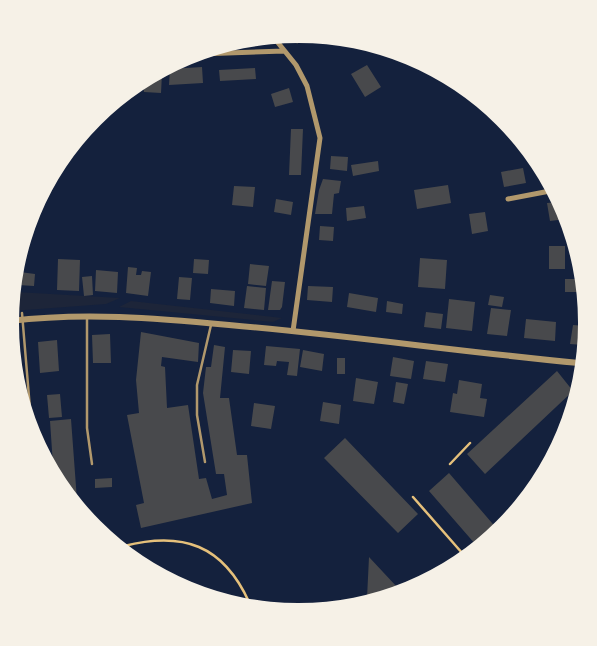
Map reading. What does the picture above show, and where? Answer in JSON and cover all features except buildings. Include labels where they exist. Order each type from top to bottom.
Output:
[{"type":"street","points":[[279,44],[296,65],[307,86],[320,138],[293,330]]},
{"type":"street","points":[[226,53],[284,51]]},
{"type":"street","points":[[508,199],[545,192]]},
{"type":"street","points":[[19,318],[23,316],[156,318],[293,330],[576,363]]},
{"type":"lane","points":[[23,316],[29,399]]},
{"type":"lane","points":[[87,317],[87,428],[92,464]]},
{"type":"lane","points":[[205,462],[197,415],[197,385],[211,323]]},
{"type":"path","points":[[450,464],[470,443]]},
{"type":"path","points":[[413,497],[461,551]]},
{"type":"path","points":[[128,545],[162,540],[189,543],[207,550],[227,564],[246,597]]},
{"type":"shaded area","points":[[20,292],[120,298],[106,304],[19,310]]},
{"type":"shaded area","points":[[131,301],[282,318],[273,322],[119,307]]}]
